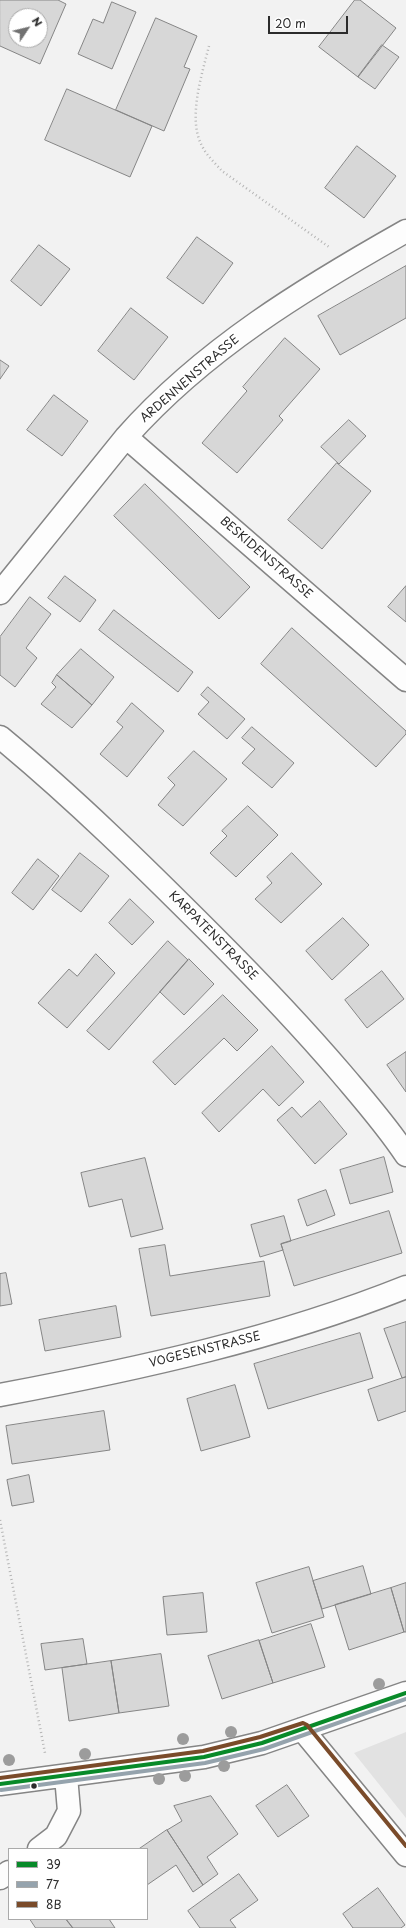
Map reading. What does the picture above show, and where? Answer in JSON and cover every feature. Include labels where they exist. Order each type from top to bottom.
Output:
[{"type":"street","name":"ARDENNENSTRASSE","points":[[0,593],[126,437],[162,400],[223,347],[283,304],[343,266],[406,231]]},
{"type":"street","name":"BESKIDENSTRASSE","points":[[126,437],[406,680]]},
{"type":"street","name":"KARPATENSTRASSE","points":[[0,737],[58,786],[134,858],[243,966],[309,1036],[360,1095],[406,1155]]},
{"type":"street","name":"VOGESENSTRASSE","points":[[0,1395],[109,1374],[251,1339],[368,1302],[406,1287]]},
{"type":"street","points":[[0,1784],[204,1757],[262,1743],[406,1693]]},
{"type":"street","points":[[302,1730],[406,1855]]},
{"type":"street","points":[[40,1848],[56,1836],[69,1811],[58,1776]]},
{"type":"path","points":[[209,46],[197,94],[196,119],[200,144],[209,157],[222,171],[333,250],[343,266]]},
{"type":"path","points":[[0,1520],[58,1776]]},
{"type":"shaded area","points":[[406,1732],[406,1818],[354,1753]]},
{"type":"building","points":[[0,0],[58,0],[66,4],[48,46],[48,8],[8,8],[8,48],[47,48],[40,64],[0,46]]},
{"type":"building","points":[[355,0],[360,0],[396,28],[358,77],[319,47]]},
{"type":"building","points":[[112,2],[136,12],[112,69],[78,54],[93,19],[103,23]]},
{"type":"building","points":[[156,18],[197,36],[184,67],[190,69],[164,131],[116,110]]},
{"type":"building","points":[[382,45],[399,57],[375,89],[358,77]]},
{"type":"building","points":[[67,89],[152,126],[130,177],[45,140]]},
{"type":"building","points":[[357,146],[396,176],[364,218],[325,188]]},
{"type":"building","points":[[197,237],[233,263],[203,304],[167,278]]},
{"type":"building","points":[[39,245],[70,269],[41,306],[11,281]]},
{"type":"building","points":[[406,266],[406,318],[340,355],[318,316]]},
{"type":"building","points":[[131,308],[168,337],[134,380],[98,351]]},
{"type":"building","points":[[285,338],[320,369],[279,416],[283,420],[237,473],[202,443],[247,391],[243,387]]},
{"type":"building","points":[[0,360],[9,366],[0,379]]},
{"type":"building","points":[[54,395],[88,421],[62,456],[27,430]]},
{"type":"building","points":[[349,420],[366,436],[339,464],[321,447]]},
{"type":"building","points":[[337,463],[371,491],[322,549],[288,520]]},
{"type":"building","points":[[145,484],[250,587],[219,619],[114,516]]},
{"type":"building","points":[[65,576],[96,600],[80,622],[48,598]]},
{"type":"building","points":[[406,586],[406,622],[388,607]]},
{"type":"building","points":[[30,597],[51,614],[26,648],[37,658],[15,687],[0,675],[0,637]]},
{"type":"building","points":[[114,610],[193,672],[178,692],[99,630]]},
{"type":"building","points":[[292,628],[406,731],[406,734],[376,767],[261,664]]},
{"type":"building","points":[[81,649],[114,677],[92,705],[57,675]]},
{"type":"building","points":[[57,675],[92,705],[72,728],[41,704],[56,687],[52,683]]},
{"type":"building","points":[[208,687],[245,719],[227,739],[198,714],[209,702],[201,695]]},
{"type":"building","points":[[132,703],[164,731],[127,777],[100,754],[123,727],[117,722]]},
{"type":"building","points":[[252,727],[294,763],[272,788],[242,763],[255,749],[242,738]]},
{"type":"building","points":[[194,751],[227,779],[183,826],[158,805],[175,785],[168,778]]},
{"type":"building","points":[[248,806],[278,835],[236,877],[210,853],[227,836],[222,831]]},
{"type":"building","points":[[80,853],[109,876],[81,912],[52,890]]},
{"type":"building","points":[[292,853],[322,884],[281,923],[255,899],[272,883],[267,877]]},
{"type":"building","points":[[38,859],[59,876],[33,910],[12,893]]},
{"type":"building","points":[[130,899],[154,922],[132,945],[109,923]]},
{"type":"building","points":[[343,918],[369,945],[332,980],[306,951]]},
{"type":"building","points":[[168,941],[188,960],[109,1050],[87,1031]]},
{"type":"building","points":[[96,954],[115,973],[67,1028],[38,1003],[69,969],[77,976]]},
{"type":"building","points":[[189,959],[214,984],[184,1015],[160,992]]},
{"type":"building","points":[[382,971],[404,999],[367,1028],[345,1000]]},
{"type":"building","points":[[223,995],[258,1030],[237,1051],[224,1038],[175,1085],[153,1062]]},
{"type":"building","points":[[272,1046],[304,1082],[279,1106],[263,1089],[219,1132],[202,1113]]},
{"type":"building","points":[[406,1052],[406,1092],[387,1065]]},
{"type":"building","points":[[320,1101],[347,1134],[315,1164],[277,1120],[292,1107],[301,1117]]},
{"type":"building","points":[[384,1157],[393,1192],[350,1204],[340,1170]]},
{"type":"building","points":[[145,1158],[163,1229],[131,1237],[122,1199],[89,1207],[81,1173]]},
{"type":"building","points":[[326,1190],[335,1215],[307,1226],[298,1200]]},
{"type":"building","points":[[389,1211],[402,1253],[294,1286],[281,1244]]},
{"type":"building","points":[[284,1216],[291,1241],[281,1244],[283,1250],[260,1257],[251,1225]]},
{"type":"building","points":[[165,1245],[170,1276],[264,1261],[270,1296],[151,1316],[139,1249]]},
{"type":"building","points":[[6,1273],[12,1304],[0,1306],[0,1274]]},
{"type":"building","points":[[116,1306],[121,1337],[45,1351],[39,1320]]},
{"type":"building","points":[[406,1322],[406,1377],[402,1378],[384,1329]]},
{"type":"building","points":[[360,1333],[373,1378],[268,1409],[254,1364]]},
{"type":"building","points":[[406,1377],[406,1411],[378,1421],[368,1390]]},
{"type":"building","points":[[235,1385],[250,1437],[201,1451],[187,1399]]},
{"type":"building","points":[[104,1411],[110,1450],[12,1464],[6,1426]]},
{"type":"building","points":[[29,1475],[34,1502],[12,1506],[7,1480]]},
{"type":"building","points":[[363,1566],[371,1594],[322,1609],[313,1581]]},
{"type":"building","points":[[309,1567],[324,1617],[272,1633],[256,1583]]},
{"type":"building","points":[[406,1583],[406,1632],[404,1632],[391,1588]]},
{"type":"building","points":[[391,1588],[404,1632],[349,1650],[335,1605]]},
{"type":"building","points":[[203,1593],[207,1632],[167,1635],[163,1597]]},
{"type":"building","points":[[311,1624],[325,1667],[273,1683],[259,1641]]},
{"type":"building","points":[[83,1639],[87,1664],[45,1670],[41,1644]]},
{"type":"building","points":[[259,1640],[273,1683],[222,1699],[208,1656]]},
{"type":"building","points":[[161,1654],[169,1706],[119,1713],[111,1661]]},
{"type":"building","points":[[111,1661],[119,1713],[69,1721],[62,1668]]},
{"type":"building","points":[[287,1785],[309,1816],[278,1837],[256,1806]]},
{"type":"building","points":[[211,1796],[238,1834],[207,1857],[218,1874],[203,1885],[167,1830],[182,1821],[174,1806]]},
{"type":"building","points":[[167,1830],[203,1885],[193,1892],[176,1865],[148,1884],[148,1848],[140,1848]]},
{"type":"building","points":[[239,1874],[258,1900],[230,1920],[236,1928],[200,1928],[188,1911]]},
{"type":"building","points":[[378,1888],[405,1925],[401,1928],[353,1928],[343,1914]]},
{"type":"building","points":[[31,1920],[67,1920],[73,1928],[36,1928]]},
{"type":"building","points":[[67,1920],[110,1920],[115,1928],[73,1928]]},
{"type":"transit line","name":"39","points":[[0,1784],[204,1757],[262,1743],[406,1693]]},
{"type":"transit line","name":"77","points":[[1,1790],[205,1763],[264,1749],[406,1699]]},
{"type":"transit line","name":"8B","points":[[0,1778],[203,1751],[260,1737],[303,1723],[307,1725],[406,1846]]}]
